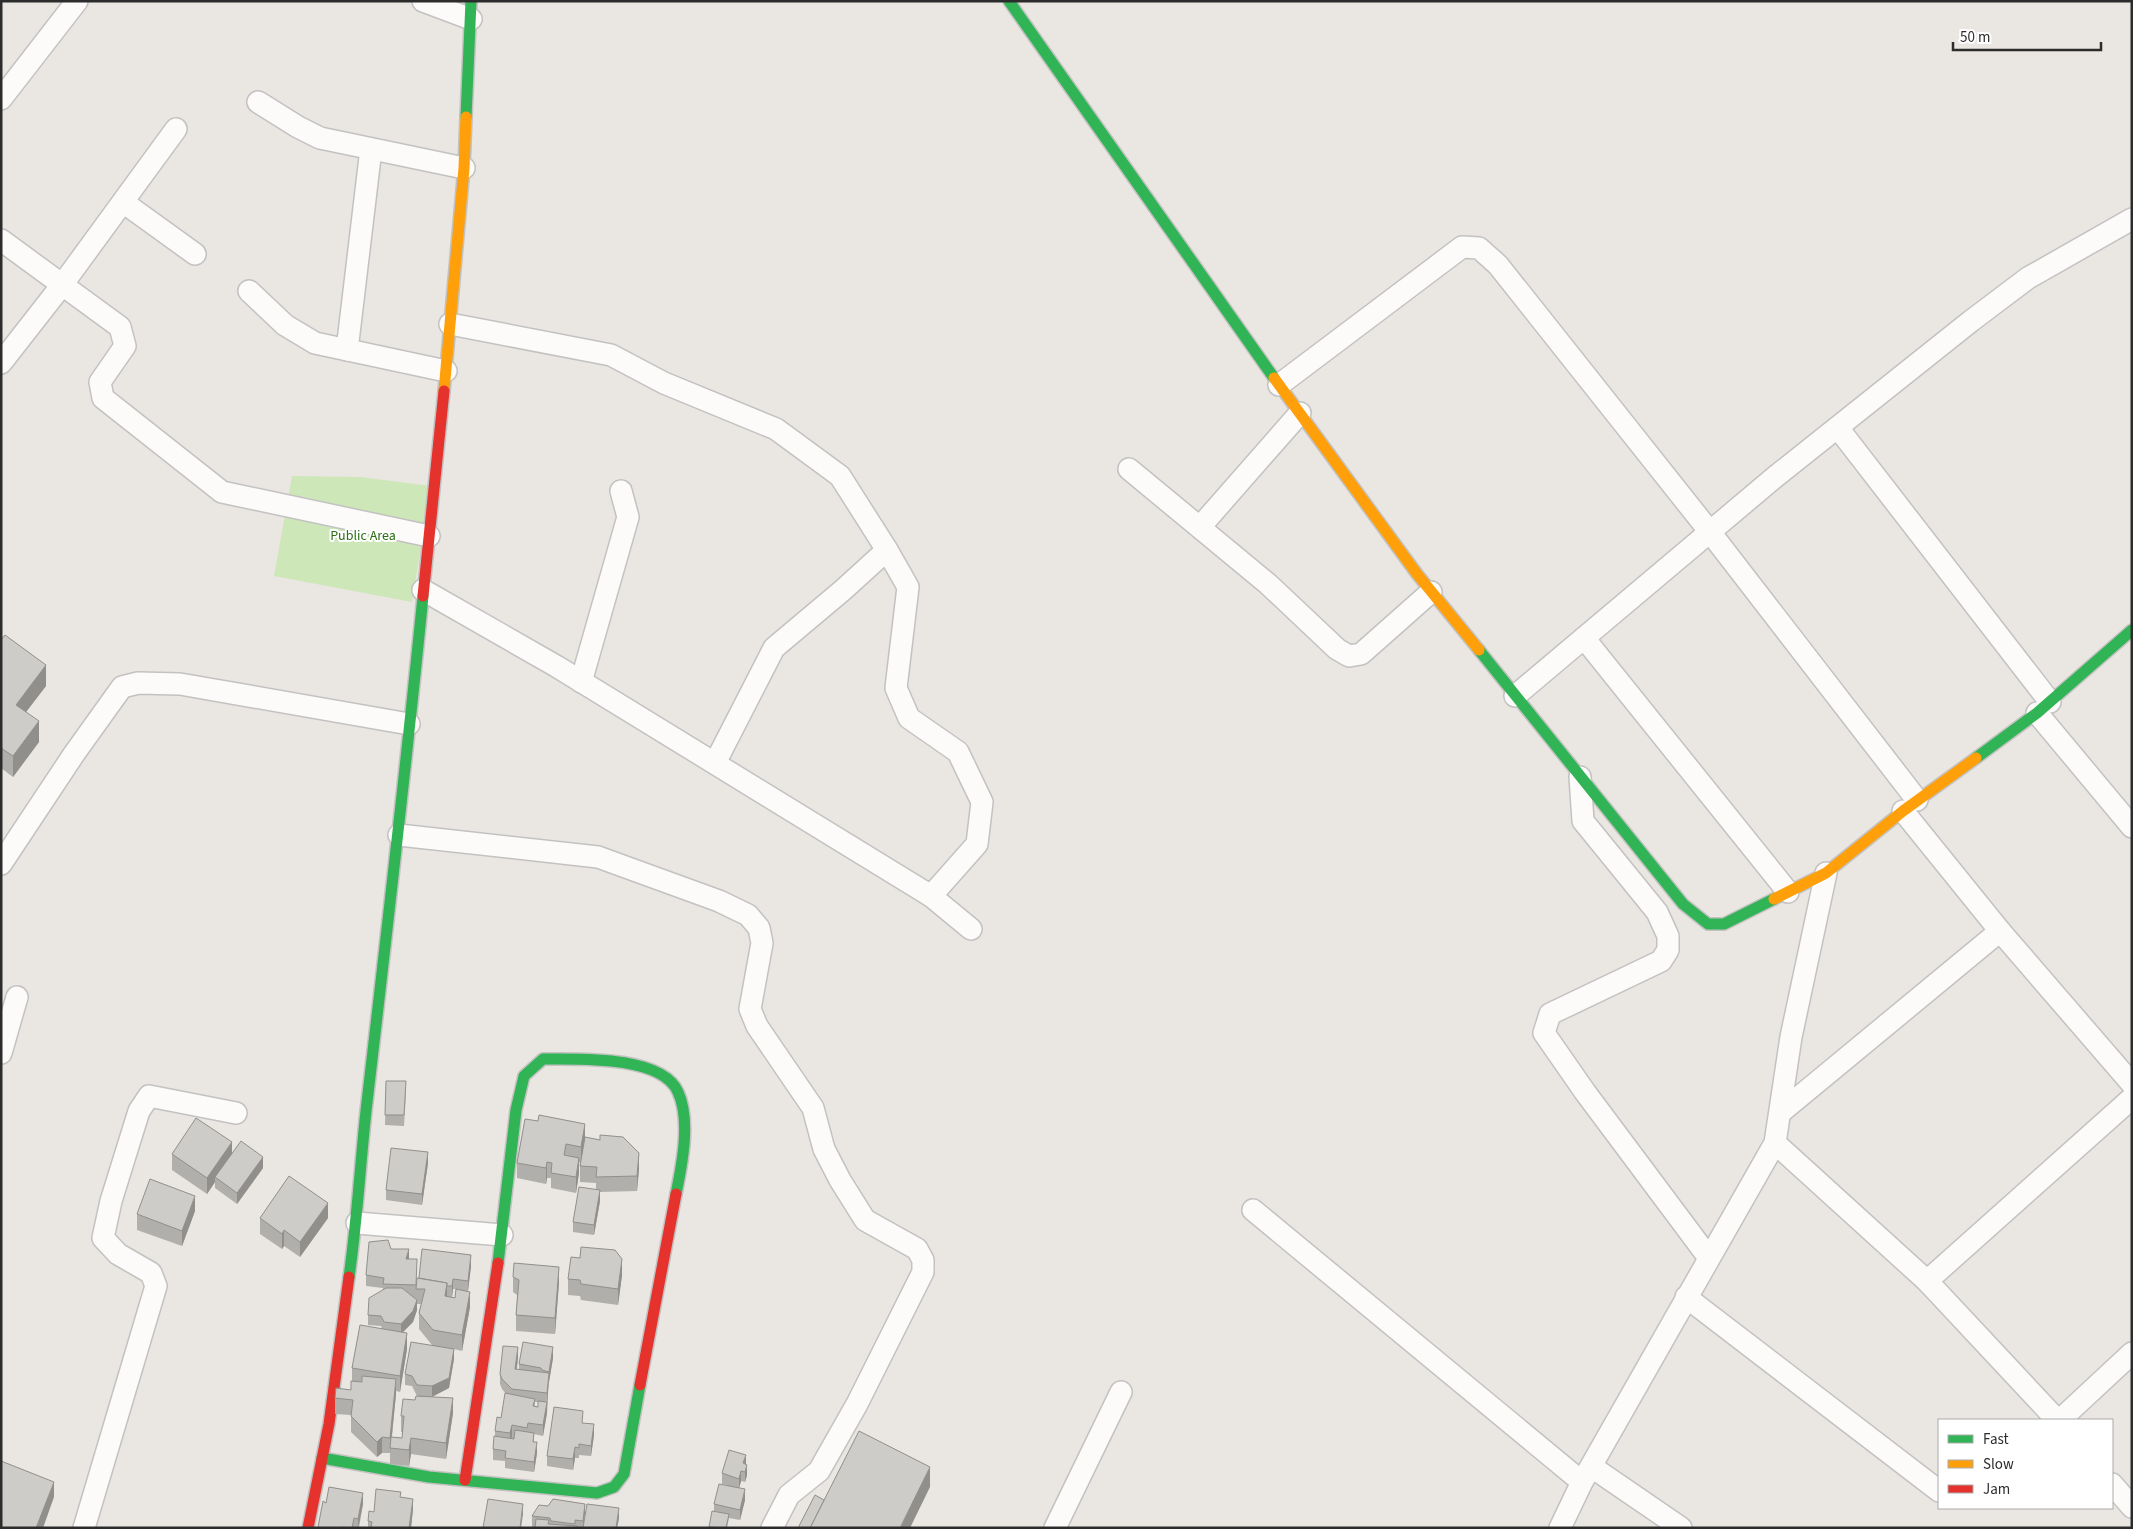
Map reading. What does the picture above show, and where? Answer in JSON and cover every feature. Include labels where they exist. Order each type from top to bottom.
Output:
[{"type":"street","points":[[1,99],[77,1]]},
{"type":"street","points":[[308,1528],[330,1424],[357,1223],[366,1115],[399,835],[446,371],[464,168],[471,10],[423,1]]},
{"type":"street","points":[[1009,1],[1279,385],[1431,592],[1684,904],[1708,924],[1724,924],[1826,873],[1910,805],[2044,707],[2132,630]]},
{"type":"street","points":[[258,102],[320,138],[464,168]]},
{"type":"street","points":[[1,363],[62,285],[176,129]]},
{"type":"street","points":[[347,350],[371,149]]},
{"type":"street","points":[[123,202],[195,254]]},
{"type":"street","points":[[1515,696],[1710,532],[2028,278],[2132,219]]},
{"type":"street","points":[[1,240],[120,327],[125,346],[100,382],[103,398],[222,492],[429,536]]},
{"type":"street","points":[[1279,385],[1462,247],[1479,248],[1498,265],[1710,532],[2000,931],[2132,1084]]},
{"type":"street","points":[[249,291],[285,325],[315,343],[446,371]]},
{"type":"street","points":[[450,324],[611,355],[664,383],[776,430],[840,476],[908,587],[896,688],[909,718],[958,752],[982,802],[977,844],[931,896]]},
{"type":"street","points":[[1200,527],[1300,413]]},
{"type":"street","points":[[1838,428],[2132,827]]},
{"type":"street","points":[[1130,469],[1268,584],[1337,648],[1349,656],[1361,654],[1431,592]]},
{"type":"street","points":[[581,682],[628,517],[621,491]]},
{"type":"street","points":[[715,763],[774,648],[887,550]]},
{"type":"street","points":[[423,590],[581,682],[931,896],[971,929]]},
{"type":"street","points":[[1584,638],[1788,892]]},
{"type":"street","points":[[1,864],[74,754],[122,687],[138,683],[180,684],[410,724]]},
{"type":"street","points":[[1580,777],[1582,821],[1657,912],[1668,936],[1668,950],[1661,961],[1550,1014],[1544,1033],[1585,1092],[1709,1258]]},
{"type":"street","points":[[399,835],[598,857],[719,900],[748,915],[759,928],[762,942],[750,1009],[756,1026],[813,1108],[824,1149],[840,1180],[865,1220],[907,1242],[917,1249],[923,1260],[923,1272],[857,1404],[819,1471],[789,1495],[772,1528]]},
{"type":"street","points":[[1560,1528],[1587,1474],[1686,1297],[1775,1144],[1791,1037],[1826,873]]},
{"type":"street","points":[[1781,1112],[2000,931]]},
{"type":"street","points":[[1,1053],[17,997]]},
{"type":"street","points":[[322,1458],[429,1477],[597,1493],[614,1487],[624,1474],[683,1157],[684,1110],[675,1086],[652,1068],[591,1059],[543,1059],[524,1076],[516,1110],[502,1235],[465,1480]]},
{"type":"street","points":[[84,1528],[156,1286],[151,1273],[118,1254],[103,1238],[111,1201],[139,1111],[149,1096],[236,1114]]},
{"type":"street","points":[[1927,1281],[2132,1098]]},
{"type":"street","points":[[1775,1144],[1927,1281],[2058,1419]]},
{"type":"street","points":[[1253,1210],[1587,1474],[1681,1528]]},
{"type":"street","points":[[357,1223],[502,1235]]},
{"type":"street","points":[[1686,1297],[1938,1490]]},
{"type":"street","points":[[2060,1419],[2132,1353]]},
{"type":"street","points":[[1055,1528],[1121,1392]]},
{"type":"street","points":[[2113,1485],[2132,1507]]},
{"type":"green space","name":"Public Area","points":[[292,476],[360,477],[431,486],[412,602],[274,576]]},
{"type":"building","points":[[5,635],[46,665],[16,705],[39,721],[13,756],[1,748],[1,640]]},
{"type":"building","points":[[386,1081],[406,1081],[404,1115],[385,1115]]},
{"type":"building","points":[[539,1115],[585,1124],[581,1147],[566,1144],[564,1155],[579,1158],[576,1177],[551,1173],[552,1163],[547,1162],[546,1168],[517,1163],[525,1119],[538,1121]]},
{"type":"building","points":[[196,1118],[232,1142],[207,1178],[172,1154]]},
{"type":"building","points":[[600,1135],[623,1137],[639,1153],[637,1176],[596,1177],[597,1167],[580,1166],[585,1137],[600,1140]]},
{"type":"building","points":[[241,1141],[263,1157],[237,1193],[215,1177]]},
{"type":"building","points":[[391,1148],[428,1152],[422,1194],[386,1190]]},
{"type":"building","points":[[289,1176],[328,1203],[300,1242],[284,1230],[282,1234],[260,1218]]},
{"type":"building","points":[[150,1179],[195,1196],[182,1231],[137,1214]]},
{"type":"building","points":[[579,1187],[600,1190],[594,1225],[573,1222]]},
{"type":"building","points":[[388,1240],[391,1249],[409,1249],[406,1259],[417,1259],[416,1285],[383,1284],[384,1278],[366,1275],[369,1242]]},
{"type":"building","points":[[581,1247],[615,1250],[622,1259],[618,1289],[581,1284],[580,1280],[568,1279],[571,1257],[580,1258]]},
{"type":"building","points":[[422,1249],[471,1255],[468,1281],[453,1279],[452,1286],[447,1286],[447,1283],[419,1278]]},
{"type":"building","points":[[514,1263],[559,1267],[555,1318],[516,1315],[519,1280],[513,1277]]},
{"type":"building","points":[[417,1278],[447,1283],[445,1296],[455,1298],[456,1289],[470,1292],[462,1335],[433,1330],[419,1313],[425,1289],[416,1289]]},
{"type":"building","points":[[386,1288],[402,1288],[417,1300],[413,1311],[401,1324],[384,1322],[381,1316],[368,1315],[369,1298]]},
{"type":"building","points":[[360,1325],[407,1333],[400,1376],[352,1368]]},
{"type":"building","points":[[411,1342],[454,1349],[449,1378],[432,1386],[417,1385],[412,1376],[405,1374]]},
{"type":"building","points":[[523,1342],[553,1347],[549,1372],[541,1368],[519,1364]]},
{"type":"building","points":[[503,1346],[518,1347],[515,1369],[549,1373],[547,1393],[512,1389],[502,1379],[500,1374]]},
{"type":"building","points":[[362,1376],[396,1379],[390,1438],[382,1437],[377,1442],[351,1416],[353,1400],[335,1398],[336,1388],[351,1390],[351,1381],[362,1382]]},
{"type":"building","points":[[505,1393],[535,1399],[533,1406],[538,1407],[538,1401],[547,1402],[543,1425],[528,1423],[527,1428],[512,1425],[510,1433],[495,1431],[497,1417],[501,1418]]},
{"type":"building","points":[[416,1396],[453,1398],[446,1443],[411,1438],[409,1450],[390,1448],[391,1437],[402,1438],[404,1416],[401,1416],[403,1399],[415,1400]]},
{"type":"building","points":[[554,1407],[583,1411],[582,1423],[594,1424],[591,1446],[579,1444],[579,1448],[575,1447],[573,1459],[547,1456]]},
{"type":"building","points":[[515,1430],[534,1433],[533,1442],[537,1442],[534,1462],[505,1458],[506,1451],[493,1449],[494,1436],[514,1439]]},
{"type":"building","points":[[859,1431],[930,1467],[900,1528],[810,1528]]},
{"type":"building","points":[[729,1450],[746,1455],[743,1463],[747,1465],[745,1472],[741,1471],[739,1479],[722,1473]]},
{"type":"building","points":[[1,1461],[54,1482],[36,1528],[1,1528]]},
{"type":"building","points":[[719,1484],[745,1489],[740,1510],[714,1504]]},
{"type":"building","points":[[329,1487],[363,1493],[358,1519],[354,1518],[352,1528],[318,1527],[323,1501],[326,1503]]},
{"type":"building","points":[[376,1489],[401,1492],[400,1497],[413,1499],[409,1528],[371,1528],[372,1522],[368,1521],[369,1511],[374,1512]]},
{"type":"building","points":[[815,1495],[824,1500],[810,1528],[798,1528]]},
{"type":"building","points":[[488,1499],[523,1504],[520,1528],[483,1528]]},
{"type":"building","points":[[553,1499],[585,1504],[583,1521],[575,1520],[575,1524],[532,1516],[539,1505],[548,1506]]},
{"type":"building","points":[[587,1504],[619,1508],[616,1528],[583,1528]]},
{"type":"building","points":[[712,1511],[729,1514],[726,1528],[709,1527]]},
{"type":"building","points":[[536,1519],[549,1520],[548,1524],[577,1526],[577,1528],[535,1528]]},
{"type":"traffic: fast","points":[[466,117],[471,1]]},
{"type":"traffic: fast","points":[[1009,1],[1274,378]]},
{"type":"traffic: fast","points":[[349,1277],[423,596]]},
{"type":"traffic: fast","points":[[1976,758],[2037,713],[2132,630]]},
{"type":"traffic: fast","points":[[1479,650],[1683,904],[1708,924],[1724,924],[1774,899]]},
{"type":"traffic: fast","points":[[498,1263],[516,1110],[524,1076],[543,1059],[596,1060],[637,1065],[655,1071],[669,1080],[678,1092],[682,1103],[685,1129],[681,1170],[676,1194]]},
{"type":"traffic: fast","points":[[322,1458],[429,1477],[597,1493],[614,1487],[624,1474],[640,1385]]},
{"type":"traffic: slow","points":[[444,391],[464,168],[466,117]]},
{"type":"traffic: slow","points":[[1274,378],[1417,574],[1479,650]]},
{"type":"traffic: slow","points":[[1774,899],[1826,873],[1903,811],[1976,758]]},
{"type":"traffic: jam","points":[[423,596],[444,391]]},
{"type":"traffic: jam","points":[[640,1385],[676,1194]]},
{"type":"traffic: jam","points":[[465,1480],[498,1263]]},
{"type":"traffic: jam","points":[[308,1528],[329,1424],[349,1277]]}]
